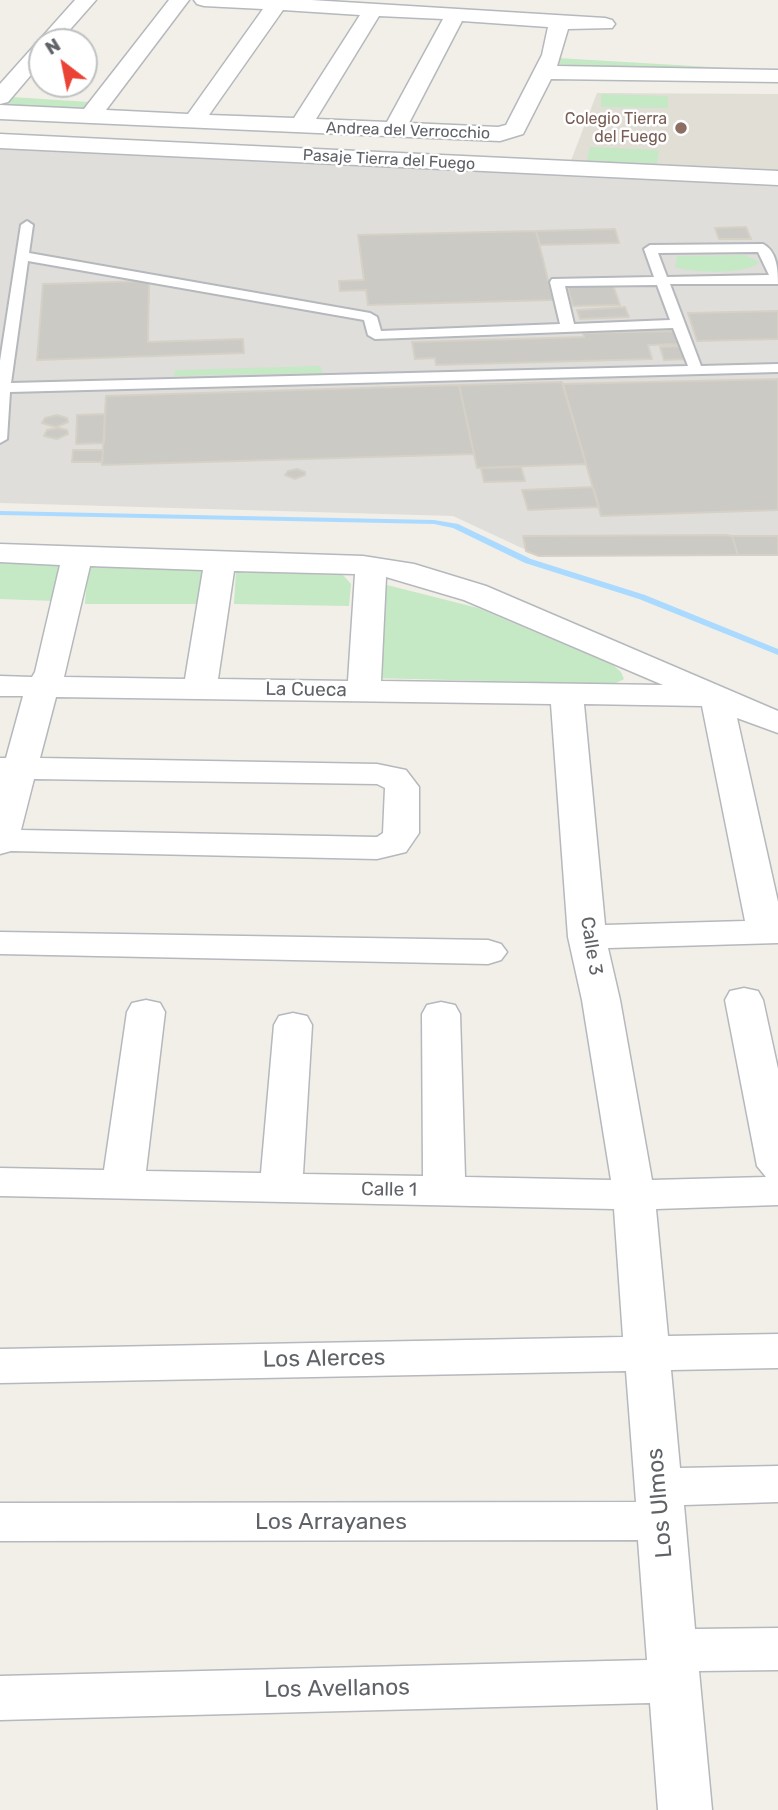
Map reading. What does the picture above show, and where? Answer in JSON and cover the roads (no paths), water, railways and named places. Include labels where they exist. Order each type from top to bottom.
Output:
[{"type":"street","points":[[61,28],[86,0]]},
{"type":"street","points":[[89,117],[179,0]]},
{"type":"street","points":[[204,0],[542,19],[555,23],[605,23]]},
{"type":"street","points":[[193,122],[277,4]]},
{"type":"street","points":[[300,127],[373,10]]},
{"type":"street","points":[[394,131],[455,15]]},
{"type":"street","name":"Andrea del Verrocchio","points":[[0,113],[495,134],[515,130],[547,63],[558,27],[555,23]]},
{"type":"street","points":[[547,63],[778,68]]},
{"type":"street","points":[[547,63],[778,76]]},
{"type":"street","points":[[0,97],[28,65]]},
{"type":"street","name":"Pasaje Tierra del Fuego","points":[[0,141],[778,178]]},
{"type":"street","points":[[0,554],[371,566],[403,570],[475,593],[778,723]]},
{"type":"street","points":[[10,768],[377,774],[394,777],[402,787],[401,833],[393,844],[377,848],[0,841],[10,768],[51,672],[77,557]]},
{"type":"street","points":[[200,688],[220,562]]},
{"type":"street","points":[[363,691],[371,566]]},
{"type":"street","points":[[612,695],[632,683],[640,664]]},
{"type":"street","name":"La Cueca","points":[[0,686],[716,696]]},
{"type":"street","name":"Calle 3","points":[[567,694],[587,937],[601,1000],[634,1195]]},
{"type":"street","points":[[587,937],[772,932],[716,696]]},
{"type":"street","points":[[0,943],[488,952]]},
{"type":"street","points":[[744,1000],[778,1167]]},
{"type":"street","points":[[123,1185],[146,1012]]},
{"type":"street","points":[[441,1014],[444,1191]]},
{"type":"street","points":[[281,1188],[293,1025]]},
{"type":"street","name":"Calle 1","points":[[0,1182],[634,1195],[778,1191]]},
{"type":"street","name":"Los Ulmos","points":[[634,1195],[685,1810]]},
{"type":"street","name":"Los Alerces","points":[[0,1366],[778,1350]]},
{"type":"street","name":"Los Arrayanes","points":[[0,1522],[660,1504],[778,1484]]},
{"type":"street","name":"Los Avellanos","points":[[0,1698],[673,1665],[778,1649]]},
{"type":"lane","points":[[0,439],[2,388],[27,226]]},
{"type":"lane","points":[[568,328],[557,282],[662,281],[778,279],[763,247],[650,249],[662,281],[679,324],[696,370]]},
{"type":"lane","points":[[22,256],[370,317],[375,335],[679,324]]},
{"type":"lane","points":[[2,388],[778,368]]},
{"type":"waterway","points":[[0,513],[434,522],[455,526],[528,561],[642,597],[778,652]]},
{"type":"place","name":"Colegio Tierra del Fuego","points":[[681,128]]}]
